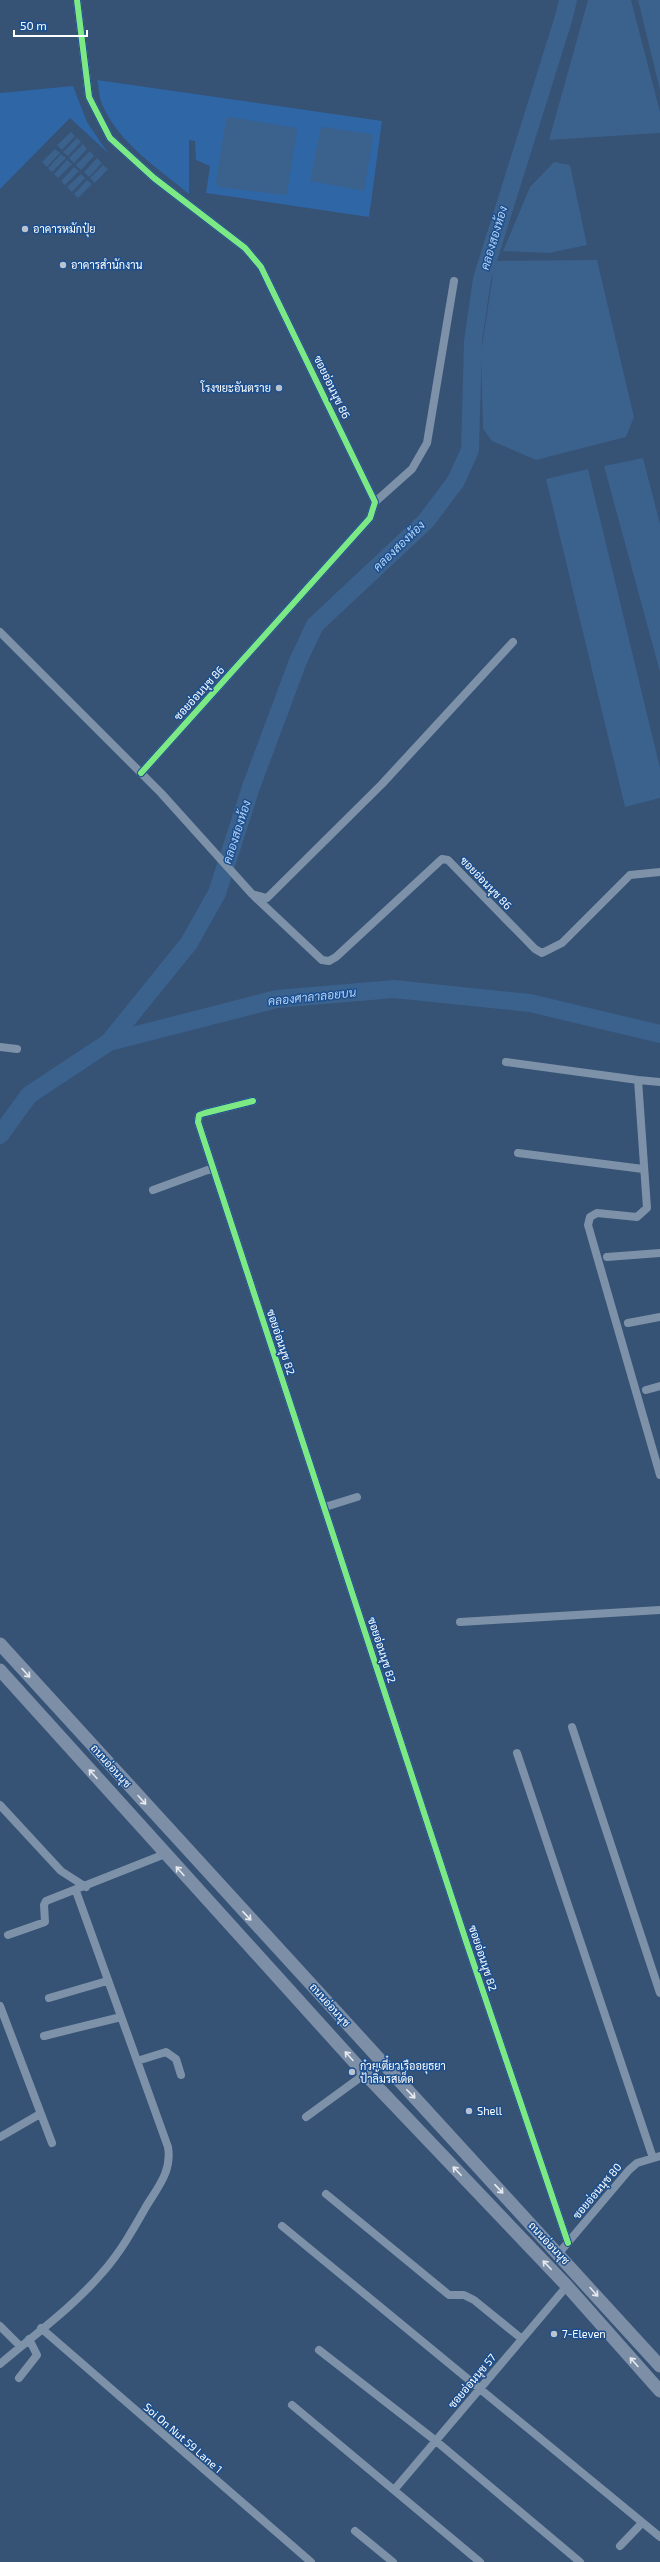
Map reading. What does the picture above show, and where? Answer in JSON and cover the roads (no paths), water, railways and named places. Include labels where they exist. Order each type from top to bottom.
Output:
[{"type":"main road","name":"ถนนอ่อนนุช","points":[[0,1644],[221,1887],[559,2253],[660,2366]]},
{"type":"main road","name":"ถนนอ่อนนุช","points":[[0,1670],[206,1900],[365,2074],[567,2286],[660,2391]]},
{"type":"main road","points":[[206,1900],[221,1887]]},
{"type":"street","name":"ซอยอ่อนนุช 86","points":[[77,0],[89,97],[110,138],[154,178],[245,248],[261,267],[375,502],[370,518],[141,773]]},
{"type":"street","points":[[375,502],[412,469],[428,443],[454,281]]},
{"type":"street","name":"ซอยอ่อนนุช 86","points":[[0,632],[141,773],[236,878],[322,960],[329,961],[336,957],[442,859],[448,860],[535,949],[542,953],[562,943],[630,875],[660,872]]},
{"type":"street","points":[[252,894],[267,898],[272,895],[382,784],[513,642]]},
{"type":"street","points":[[0,1047],[16,1049]]},
{"type":"street","points":[[506,1062],[660,1082]]},
{"type":"street","points":[[638,1080],[643,1169],[648,1208],[643,1214],[637,1216],[598,1213],[590,1217],[588,1225],[660,1475]]},
{"type":"street","name":"ซอยอ่อนนุช 82","points":[[253,1101],[199,1115],[198,1122],[568,2243]]},
{"type":"street","points":[[518,1153],[643,1169]]},
{"type":"street","points":[[154,1190],[213,1168]]},
{"type":"street","points":[[607,1257],[660,1253]]},
{"type":"street","points":[[628,1323],[660,1318]]},
{"type":"street","points":[[646,1390],[660,1386]]},
{"type":"street","points":[[325,1507],[357,1497]]},
{"type":"street","points":[[460,1622],[660,1610]]},
{"type":"street","points":[[572,1727],[660,1993]]},
{"type":"street","points":[[517,1754],[657,2157]]},
{"type":"street","points":[[0,1806],[61,1871],[86,1887]]},
{"type":"street","points":[[8,1935],[45,1922],[44,1905],[46,1902],[165,1854]]},
{"type":"street","points":[[0,2364],[103,2272],[129,2235],[166,2173],[170,2160],[168,2147],[107,1981],[76,1891]]},
{"type":"street","points":[[49,1998],[107,1981]]},
{"type":"street","points":[[0,2006],[52,2143]]},
{"type":"street","points":[[44,2036],[121,2017]]},
{"type":"street","points":[[137,2061],[166,2052],[176,2059],[180,2075]]},
{"type":"street","points":[[306,2117],[365,2074]]},
{"type":"street","points":[[0,2137],[40,2114]]},
{"type":"street","name":"ซอยอ่อนนุช 80","points":[[559,2253],[637,2162],[657,2157]]},
{"type":"street","points":[[326,2194],[448,2295],[464,2295],[474,2300],[522,2339]]},
{"type":"street","points":[[282,2226],[660,2537]]},
{"type":"street","name":"ซอยอ่อนนุช 57","points":[[394,2490],[567,2286]]},
{"type":"street","points":[[0,2326],[20,2346]]},
{"type":"street","name":"Soi On Nut 59 Lane 1","points":[[41,2328],[311,2562]]},
{"type":"street","points":[[19,2378],[37,2355],[29,2339]]},
{"type":"street","points":[[319,2350],[436,2441],[580,2562]]},
{"type":"street","points":[[292,2405],[476,2561]]},
{"type":"street","points":[[620,2546],[642,2523]]},
{"type":"street","points":[[355,2531],[393,2562]]},
{"type":"waterway","name":"คลองสองห้อง","points":[[109,1042],[189,943],[217,893],[251,787],[298,661],[315,625],[426,521],[456,481],[470,450],[473,341],[482,279],[568,0]]},
{"type":"waterway","name":"คลองศาลาลอยบน","points":[[0,1135],[29,1095],[109,1042],[277,999],[394,989],[530,1003],[660,1034]]},
{"type":"place","name":"อาคารหมักปุ๋ย","points":[[25,229]]},
{"type":"place","name":"อาคารสำนักงาน","points":[[63,265]]},
{"type":"place","name":"โรงขยะอันตราย","points":[[279,388]]},
{"type":"place","name":"ก๋วยเตี๋ยวเรืออยุธยา ป้าลิ้มรสเด็ด","points":[[352,2072]]},
{"type":"place","name":"Shell","points":[[469,2111]]},
{"type":"place","name":"7-Eleven","points":[[554,2334]]}]
